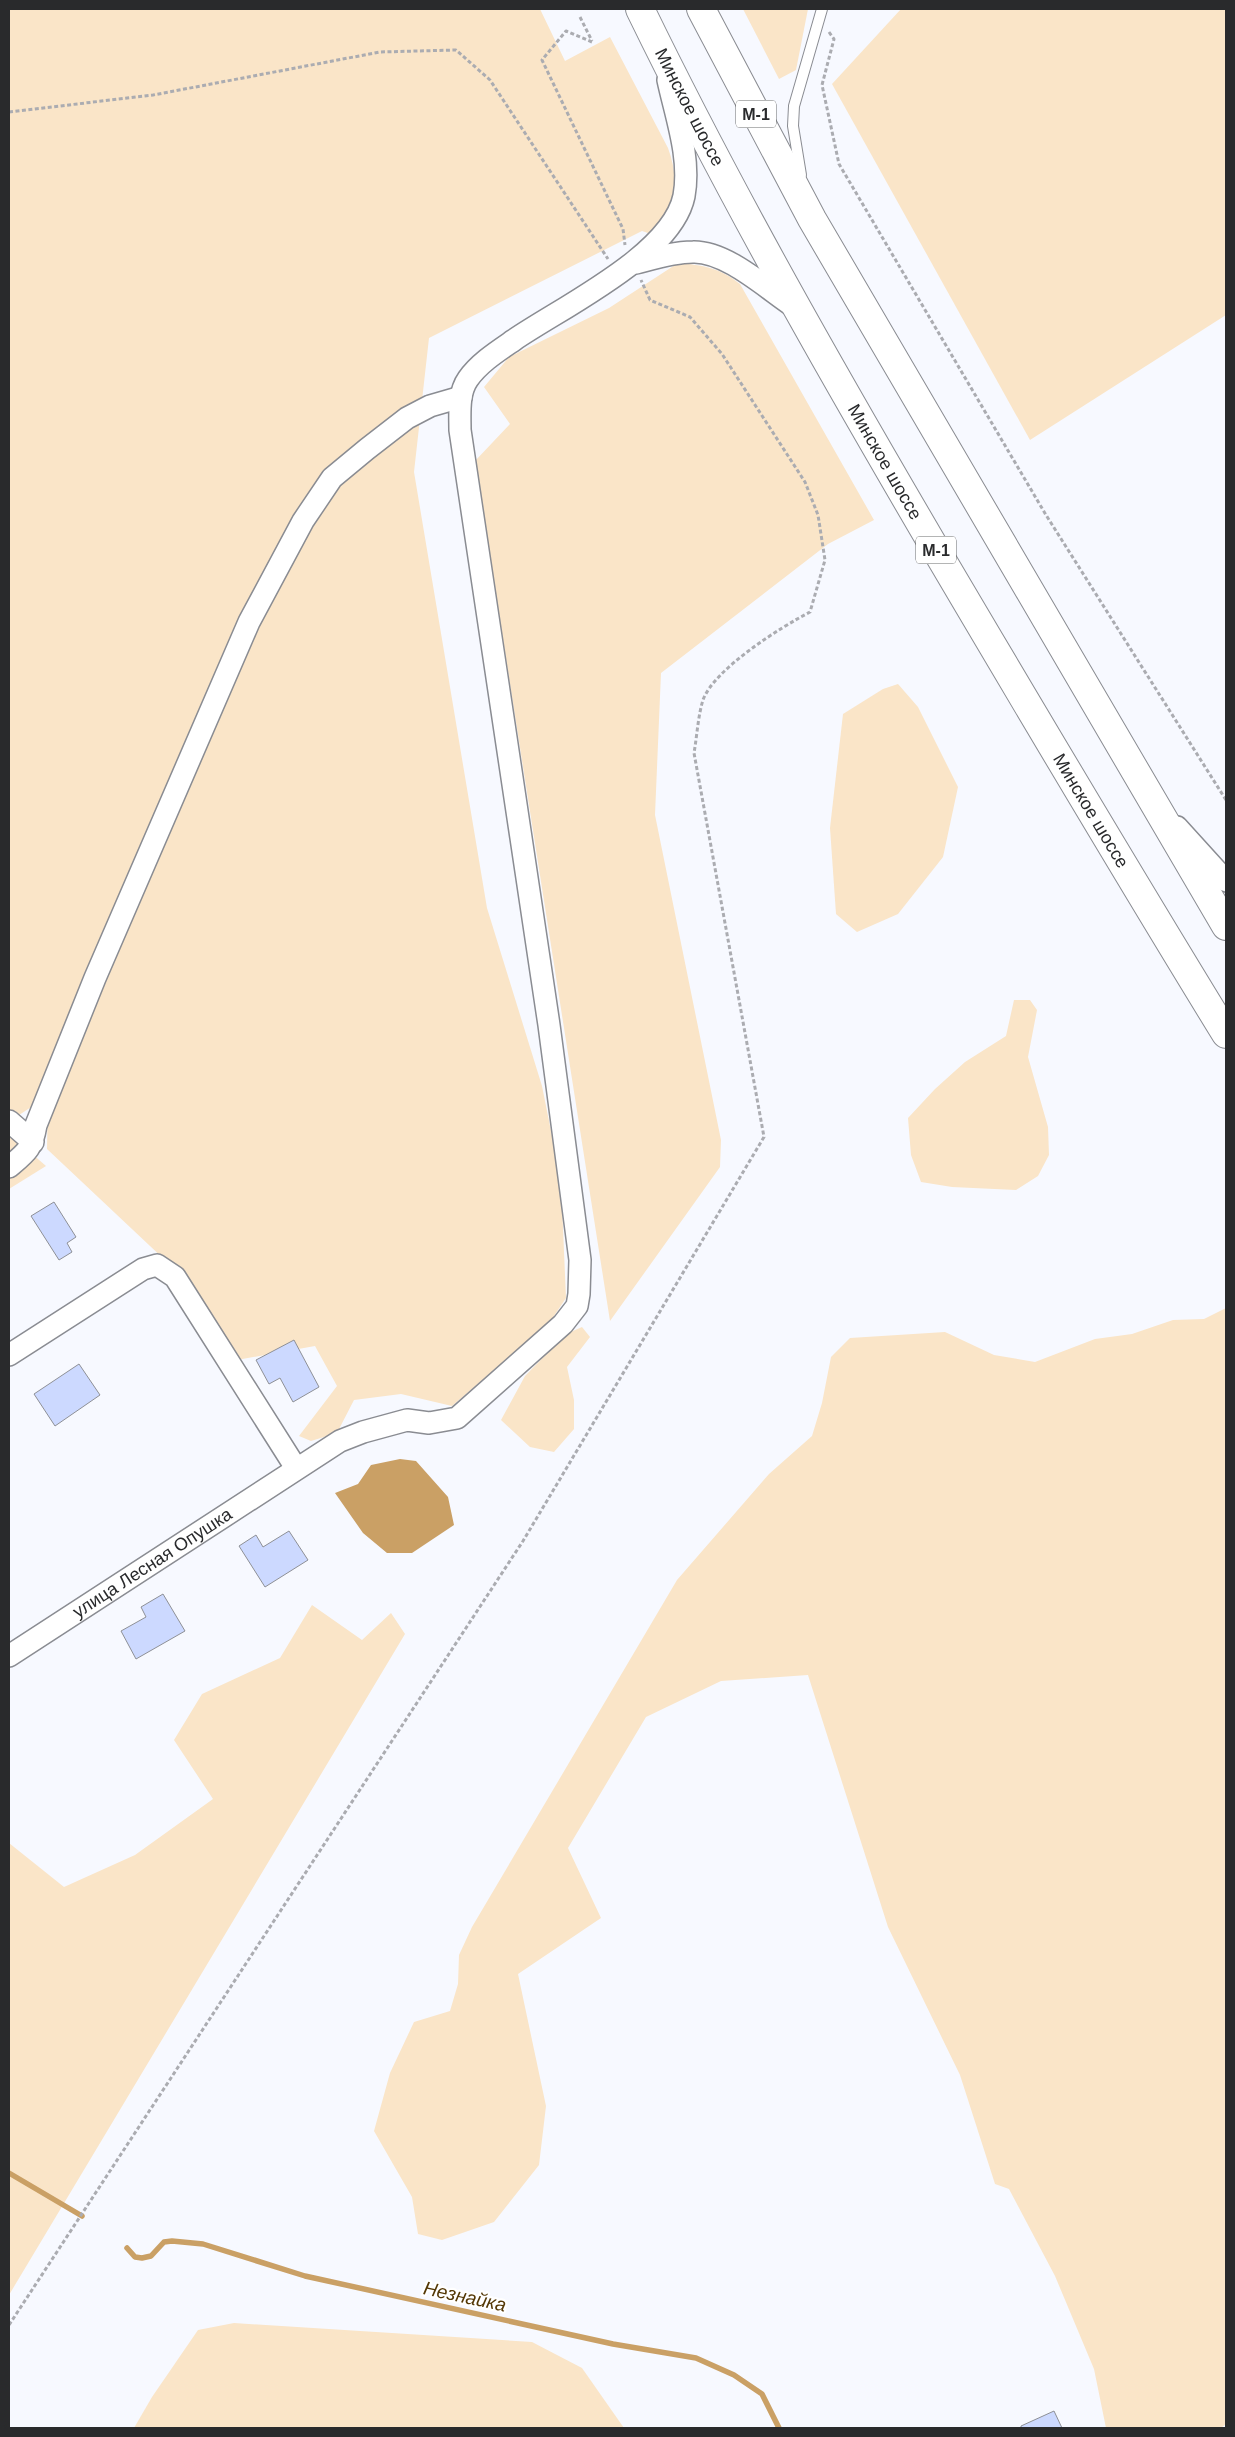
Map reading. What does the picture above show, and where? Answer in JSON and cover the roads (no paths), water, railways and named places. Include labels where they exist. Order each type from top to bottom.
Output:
[{"type":"highway","name":"Минское шоссе","points":[[640,9],[692,117],[851,405],[1081,796],[1226,1034]]},
{"type":"highway","name":"М-1","points":[[701,9],[812,220],[1226,926]]},
{"type":"street","points":[[9,1166],[29,1151],[33,1142],[36,1125],[95,978],[249,622],[302,521],[332,478],[407,418],[430,406],[461,397],[467,379],[501,349],[634,263],[671,227],[681,206],[686,182],[685,161],[663,56]]},
{"type":"street","points":[[634,263],[684,252],[705,253],[729,263],[798,310]]},
{"type":"street","name":"улица Лесная Опушка","points":[[9,1656],[340,1441],[363,1432],[406,1420],[429,1423],[457,1418],[563,1324],[577,1306],[580,1260],[571,1188],[460,430],[461,397]]},
{"type":"street","points":[[1156,808],[1173,822],[1226,881]]},
{"type":"street","points":[[9,1121],[33,1142]]},
{"type":"street","points":[[9,1355],[143,1268],[157,1265],[175,1277],[296,1468]]},
{"type":"lane","points":[[812,220],[799,167],[793,126],[794,106],[820,14]]},
{"type":"waterway","name":"Незнайка","points":[[9,2173],[82,2216]]},
{"type":"waterway","name":"Незнайка","points":[[127,2248],[135,2257],[142,2258],[151,2256],[164,2242],[203,2244],[305,2276],[613,2344],[696,2358],[734,2375],[762,2394],[779,2428]]}]
